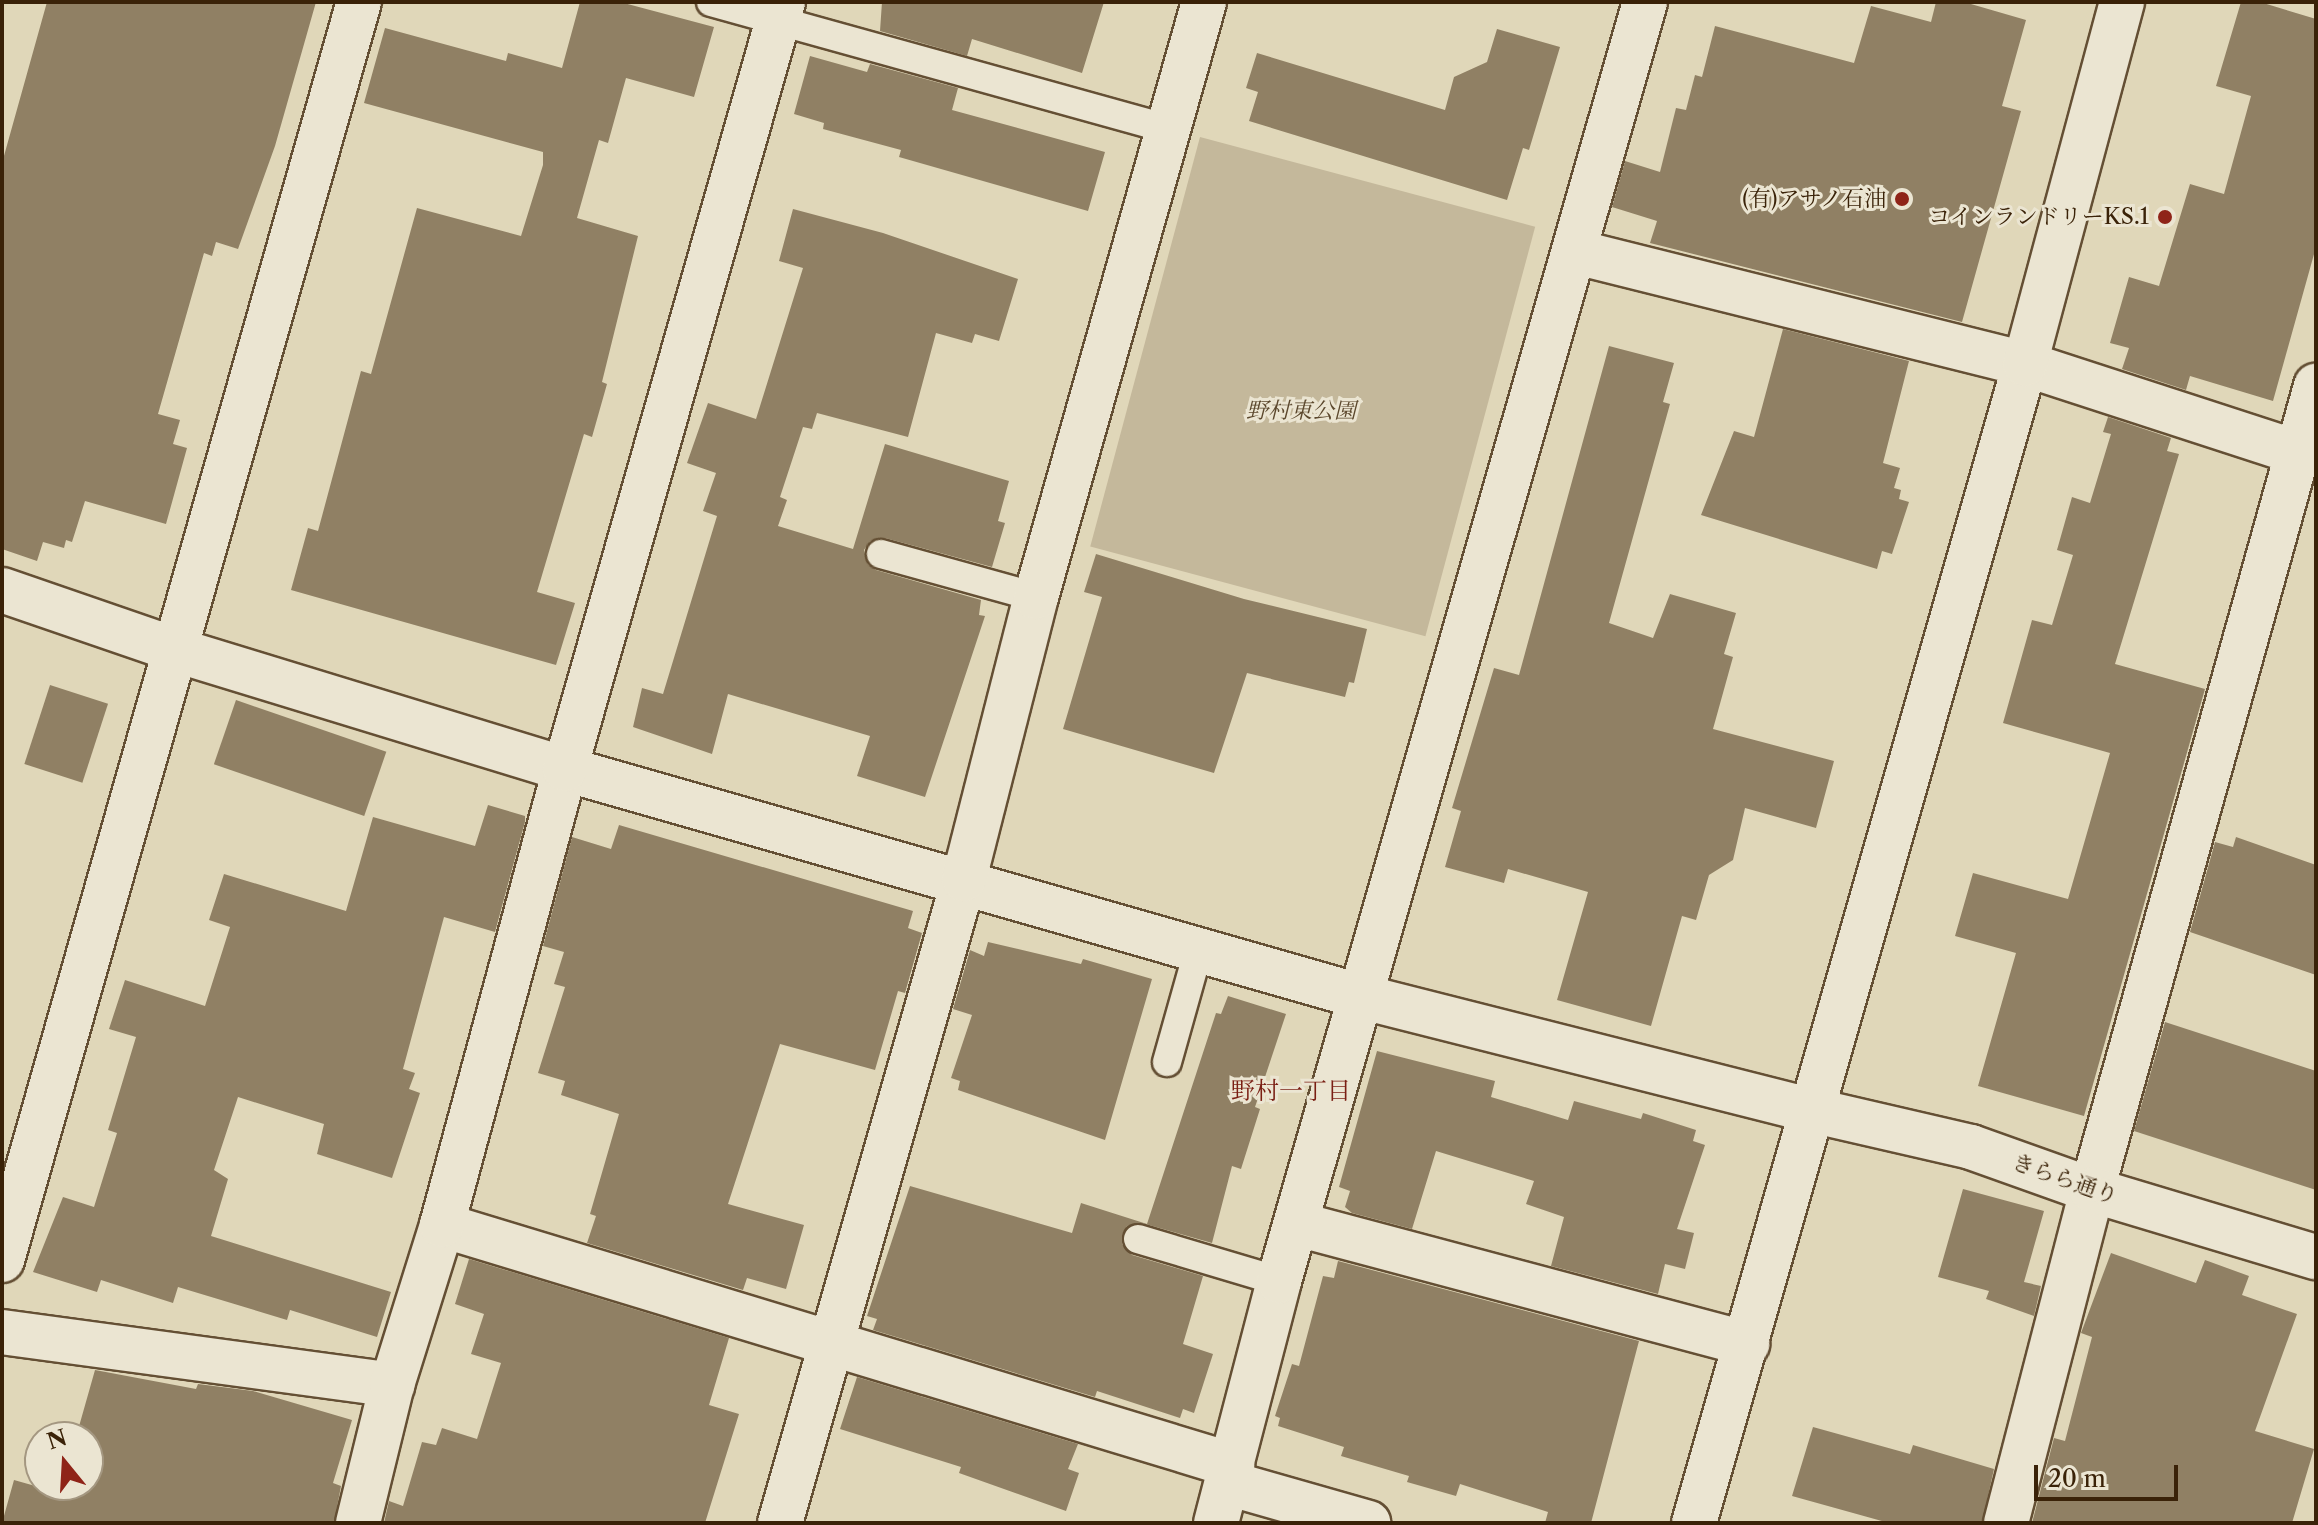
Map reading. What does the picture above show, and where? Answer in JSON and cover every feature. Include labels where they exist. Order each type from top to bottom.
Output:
[{"type":"street","points":[[2,1260],[179,651],[359,2]]},
{"type":"street","points":[[780,1523],[964,879],[1036,597],[1204,2]]},
{"type":"street","points":[[1225,1491],[1279,1281],[1363,997],[1645,2]]},
{"type":"street","points":[[1694,1523],[2025,364],[2122,2]]},
{"type":"street","points":[[358,1523],[392,1385],[442,1225],[565,769],[780,12]]},
{"type":"street","points":[[1576,252],[2025,364],[2296,452]]},
{"type":"street","points":[[2006,1523],[2092,1190],[2316,386]]},
{"type":"street","name":"きらら通り","points":[[2,590],[179,651],[565,769],[964,879],[1363,997],[1811,1110],[1971,1147],[2092,1190],[2316,1257]]},
{"type":"street","points":[[1297,1224],[1747,1344]]},
{"type":"street","points":[[442,1225],[832,1342],[1225,1491],[1368,1523]]},
{"type":"street","points":[[2,1332],[392,1385]]},
{"type":"lane","points":[[711,2],[780,12],[1168,129]]},
{"type":"lane","points":[[881,554],[1036,597]]},
{"type":"lane","points":[[1167,1062],[1199,948]]},
{"type":"lane","points":[[1138,1239],[1279,1281]]},
{"type":"green space","name":"野村東公園","points":[[1200,137],[1535,227],[1425,636],[1090,547]]},
{"type":"building","points":[[47,2],[316,2],[275,146],[238,249],[216,242],[212,256],[204,253],[158,414],[180,420],[173,444],[187,448],[166,524],[85,501],[72,542],[66,540],[64,548],[43,542],[37,561],[2,549],[2,163]]},
{"type":"building","points":[[580,2],[620,2],[714,27],[694,97],[626,78],[608,143],[599,140],[577,218],[638,236],[602,382],[607,384],[592,437],[584,434],[537,592],[575,603],[556,665],[291,590],[308,528],[318,531],[361,371],[371,374],[417,208],[521,236],[543,165],[543,152],[364,103],[385,28],[506,61],[508,53],[562,68]]},
{"type":"building","points":[[882,2],[1104,2],[1082,73],[972,39],[967,56],[880,31]]},
{"type":"building","points":[[1936,2],[1964,2],[2026,20],[2002,106],[2021,111],[1962,322],[1650,243],[1657,221],[1612,207],[1625,161],[1660,172],[1676,108],[1686,110],[1695,75],[1702,77],[1715,26],[1854,63],[1871,6],[1931,22]]},
{"type":"building","points":[[2241,2],[2260,2],[2316,19],[2316,247],[2273,401],[2190,376],[2186,390],[2122,369],[2129,348],[2110,343],[2129,277],[2159,286],[2190,184],[2224,194],[2251,96],[2216,86]]},
{"type":"building","points":[[1497,29],[1560,47],[1529,150],[1523,148],[1507,200],[1249,121],[1258,92],[1246,88],[1257,53],[1445,110],[1454,77],[1487,62]]},
{"type":"building","points":[[810,56],[867,72],[870,64],[958,88],[952,110],[1105,152],[1088,211],[899,157],[901,150],[823,129],[824,123],[794,114]]},
{"type":"building","points":[[793,209],[883,233],[1018,279],[999,341],[975,334],[972,343],[936,333],[908,437],[817,413],[812,429],[803,427],[780,497],[787,500],[778,526],[853,549],[885,444],[1009,481],[998,521],[1005,523],[992,567],[885,538],[870,541],[864,550],[868,565],[876,570],[981,600],[979,615],[985,616],[925,797],[857,776],[870,736],[728,694],[712,754],[633,727],[642,688],[663,694],[717,516],[703,511],[716,473],[687,463],[708,403],[756,419],[803,268],[779,261]]},
{"type":"building","points":[[1783,329],[1909,361],[1883,463],[1900,468],[1894,488],[1901,490],[1899,499],[1909,502],[1892,554],[1882,551],[1877,569],[1701,515],[1734,431],[1754,437]]},
{"type":"building","points":[[1609,346],[1674,363],[1663,402],[1670,404],[1609,623],[1653,638],[1670,594],[1736,613],[1724,654],[1733,657],[1713,729],[1834,761],[1816,828],[1745,808],[1733,860],[1709,875],[1696,920],[1682,916],[1651,1026],[1557,1000],[1588,892],[1508,869],[1504,883],[1445,867],[1461,811],[1452,808],[1494,668],[1519,675]]},
{"type":"building","points":[[2108,417],[2171,438],[2167,451],[2179,454],[2115,664],[2205,689],[2084,1116],[1978,1086],[2016,953],[1955,936],[1973,873],[2068,899],[2110,753],[2003,723],[2032,620],[2052,625],[2073,555],[2057,550],[2072,497],[2090,503],[2111,434],[2103,432]]},
{"type":"building","points":[[1096,554],[1244,599],[1367,629],[1354,683],[1349,682],[1345,697],[1247,673],[1214,773],[1063,729],[1102,597],[1084,592]]},
{"type":"building","points":[[50,685],[108,704],[82,783],[24,764]]},
{"type":"building","points":[[236,700],[386,752],[364,816],[214,764]]},
{"type":"building","points":[[488,805],[525,816],[525,822],[495,932],[444,917],[403,1069],[415,1073],[409,1089],[420,1093],[392,1178],[317,1154],[324,1124],[238,1097],[214,1170],[228,1179],[211,1236],[391,1292],[377,1337],[290,1310],[287,1320],[178,1287],[173,1303],[101,1280],[97,1292],[33,1272],[63,1197],[94,1207],[117,1133],[108,1130],[136,1037],[109,1029],[125,980],[205,1006],[230,927],[209,920],[224,874],[346,911],[373,817],[475,846]]},
{"type":"building","points":[[619,825],[913,911],[908,928],[922,933],[905,993],[898,991],[875,1070],[780,1044],[728,1204],[804,1225],[786,1289],[747,1278],[743,1290],[587,1243],[596,1216],[590,1214],[619,1114],[561,1095],[565,1081],[538,1073],[565,987],[554,984],[564,952],[543,946],[572,837],[611,849]]},
{"type":"building","points":[[2236,837],[2316,865],[2316,975],[2190,932],[2215,842],[2233,847]]},
{"type":"building","points":[[988,942],[1081,964],[1083,959],[1152,979],[1105,1140],[958,1090],[960,1081],[951,1078],[972,1015],[953,1009],[970,950],[984,956]]},
{"type":"building","points":[[1228,996],[1286,1014],[1255,1107],[1260,1109],[1241,1169],[1232,1166],[1212,1243],[1142,1223],[1127,1226],[1122,1235],[1122,1244],[1132,1255],[1203,1276],[1183,1344],[1213,1354],[1194,1413],[1183,1409],[1180,1418],[1097,1391],[1095,1397],[873,1330],[877,1319],[867,1316],[910,1186],[1072,1233],[1081,1203],[1147,1224],[1216,1013],[1221,1014]]},
{"type":"building","points":[[2165,1022],[2316,1071],[2316,1190],[2134,1131]]},
{"type":"building","points":[[1377,1051],[1495,1081],[1491,1097],[1568,1120],[1574,1101],[1641,1119],[1643,1113],[1696,1130],[1693,1141],[1705,1145],[1677,1229],[1694,1233],[1685,1269],[1665,1264],[1658,1294],[1551,1266],[1564,1217],[1526,1204],[1534,1181],[1436,1151],[1412,1229],[1352,1213],[1345,1207],[1350,1191],[1339,1187]]},
{"type":"building","points":[[1963,1189],[2044,1211],[2024,1282],[2041,1286],[2034,1316],[1986,1299],[1989,1291],[1938,1277]]},
{"type":"building","points":[[2111,1253],[2196,1283],[2205,1260],[2249,1276],[2242,1295],[2297,1314],[2255,1431],[2314,1449],[2292,1523],[2032,1523],[2054,1438],[2065,1441],[2092,1337],[2081,1333]]},
{"type":"building","points":[[469,1259],[729,1338],[709,1405],[739,1414],[705,1523],[384,1523],[389,1501],[403,1506],[422,1442],[436,1445],[442,1428],[477,1439],[501,1363],[471,1354],[484,1314],[455,1304]]},
{"type":"building","points":[[1338,1261],[1639,1341],[1591,1523],[1545,1523],[1548,1512],[1460,1484],[1456,1496],[1407,1482],[1409,1476],[1341,1456],[1344,1447],[1278,1426],[1280,1418],[1275,1416],[1292,1364],[1299,1366],[1323,1276],[1334,1278]]},
{"type":"building","points":[[95,1370],[196,1389],[198,1384],[253,1391],[352,1420],[333,1483],[341,1486],[334,1523],[2,1523],[14,1480],[24,1483],[24,1501],[104,1501],[104,1421],[81,1421]]},
{"type":"building","points":[[857,1377],[1078,1444],[1068,1469],[1079,1473],[1066,1511],[959,1473],[961,1467],[840,1429]]},
{"type":"building","points":[[1813,1427],[1910,1454],[1913,1445],[1994,1469],[1982,1523],[1889,1523],[1792,1496]]},
{"type":"place","name":"(有)アサノ石油","points":[[1902,199]]},
{"type":"place","name":"コインランドリーKS.1","points":[[2165,217]]},
{"type":"district","name":"野村一丁目","points":[[1291,1091]]}]
